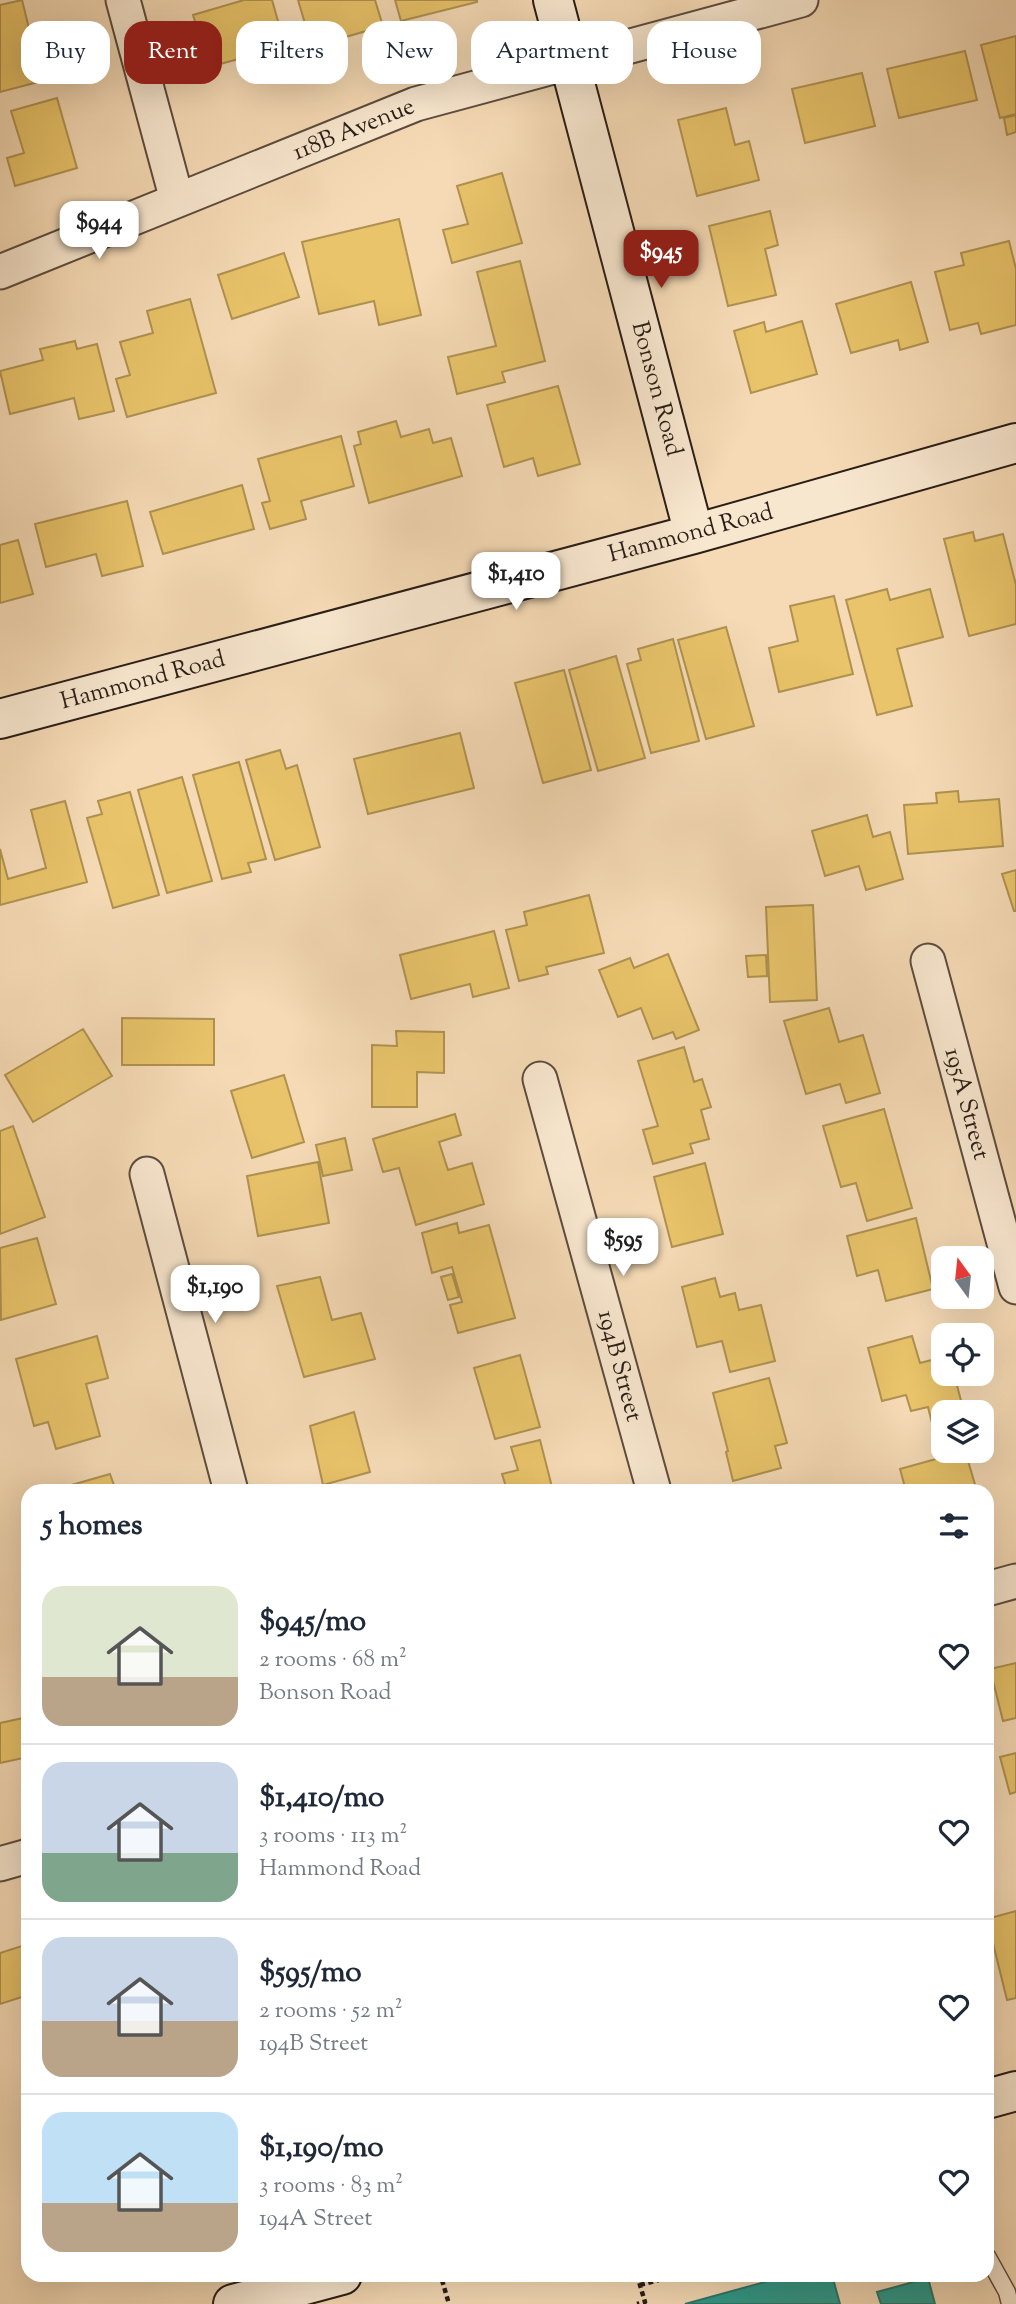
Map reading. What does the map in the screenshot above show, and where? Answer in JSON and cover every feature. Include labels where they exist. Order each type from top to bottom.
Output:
[{"type":"main road","name":"Bonson Road","points":[[553,0],[559,21]]},
{"type":"main road","name":"Bonson Road","points":[[576,84],[694,534]]},
{"type":"main road","name":"Hammond Road","points":[[0,719],[694,534],[1016,443]]},
{"type":"main road","points":[[994,2097],[1016,2091]]},
{"type":"main road","points":[[233,2304],[316,2282]]},
{"type":"street","points":[[123,0],[177,200]]},
{"type":"street","name":"118B Avenue","points":[[633,45],[801,0]]},
{"type":"street","name":"118B Avenue","points":[[0,272],[416,104],[489,84]]},
{"type":"street","name":"195A Street","points":[[928,961],[1016,1287]]},
{"type":"street","name":"194B Street","points":[[540,1079],[652,1484]]},
{"type":"street","points":[[148,1174],[229,1484]]},
{"type":"street","points":[[994,1587],[1016,1581]]},
{"type":"street","points":[[0,1864],[21,1858]]},
{"type":"lane","points":[[994,2269],[1007,2292],[1010,2304]]},
{"type":"path","points":[[443,2282],[449,2304]]},
{"type":"path","points":[[637,2304],[645,2302],[639,2282]]},
{"type":"path","points":[[640,2285],[651,2282]]},
{"type":"building: Homes","points":[[22,0],[27,21],[21,21],[21,84],[31,84],[0,92],[0,5]]},
{"type":"building: Homes","points":[[244,0],[272,0],[278,21],[236,21],[236,60],[222,63],[222,21],[195,21],[193,15]]},
{"type":"building: Homes","points":[[298,0],[375,0],[381,21],[362,21],[362,32],[348,36],[348,21],[304,21]]},
{"type":"building: Homes","points":[[395,0],[477,0],[477,2],[401,21]]},
{"type":"building: Homes","points":[[1016,36],[1016,114],[1000,118],[981,45]]},
{"type":"building: Homes","points":[[965,51],[977,100],[899,118],[887,69]]},
{"type":"building: Homes","points":[[862,73],[875,126],[805,143],[792,89]]},
{"type":"building: Homes","points":[[57,98],[77,168],[15,186],[7,158],[24,153],[11,111]]},
{"type":"building: Homes","points":[[726,108],[735,145],[749,141],[759,180],[697,196],[678,120]]},
{"type":"building: Homes","points":[[1016,115],[1016,132],[1007,135],[1004,118]]},
{"type":"building: Homes","points":[[502,173],[522,243],[452,263],[443,230],[468,224],[457,186]]},
{"type":"building: Homes","points":[[770,211],[778,245],[765,249],[776,295],[728,306],[709,226]]},
{"type":"building: Homes","points":[[399,219],[421,315],[379,325],[374,301],[319,314],[302,242]]},
{"type":"building: Homes","points":[[1009,241],[1016,269],[1016,325],[981,334],[978,323],[950,330],[935,272],[964,265],[961,253]]},
{"type":"building: Homes","points":[[284,253],[299,297],[232,319],[218,275]]},
{"type":"building: Homes","points":[[520,261],[545,361],[502,372],[505,382],[457,394],[448,357],[496,346],[477,272]]},
{"type":"building: Homes","points":[[911,282],[928,342],[900,350],[898,340],[851,353],[836,304]]},
{"type":"building: Homes","points":[[190,299],[216,393],[127,417],[116,379],[130,375],[120,342],[153,333],[147,311]]},
{"type":"building: Homes","points":[[802,321],[817,374],[751,393],[734,331],[764,322],[766,332]]},
{"type":"building: Homes","points":[[75,341],[77,349],[97,344],[114,411],[79,419],[74,398],[10,414],[0,371],[43,360],[40,349]]},
{"type":"building: Homes","points":[[558,386],[580,464],[538,476],[533,458],[504,467],[487,405]]},
{"type":"building: Homes","points":[[396,421],[401,437],[429,429],[433,443],[451,438],[462,476],[369,503],[354,446],[361,444],[358,432]]},
{"type":"building: Homes","points":[[341,436],[354,486],[301,501],[306,519],[270,529],[262,503],[270,501],[258,459]]},
{"type":"building: Homes","points":[[242,485],[254,529],[163,554],[150,512]]},
{"type":"building: Homes","points":[[127,501],[143,566],[102,576],[96,554],[46,567],[35,524]]},
{"type":"building: Homes","points":[[973,532],[975,541],[1003,534],[1016,585],[1016,624],[969,636],[944,539]]},
{"type":"building: Homes","points":[[18,540],[33,594],[0,603],[0,545]]},
{"type":"building: Homes","points":[[887,589],[890,600],[930,589],[943,637],[897,649],[912,706],[877,715],[846,600]]},
{"type":"building: Homes","points":[[834,596],[853,674],[779,692],[769,648],[798,641],[790,606]]},
{"type":"building: Homes","points":[[726,627],[754,726],[706,739],[678,640]]},
{"type":"building: Homes","points":[[673,639],[699,741],[651,753],[627,664],[641,660],[638,649]]},
{"type":"building: Homes","points":[[616,656],[645,758],[598,771],[569,670]]},
{"type":"building: Homes","points":[[564,670],[591,770],[543,783],[515,683]]},
{"type":"building: Homes","points":[[460,733],[474,788],[368,814],[354,759]]},
{"type":"building: Homes","points":[[280,750],[286,769],[297,765],[320,847],[275,860],[246,760]]},
{"type":"building: Homes","points":[[239,762],[266,859],[248,863],[251,872],[222,879],[193,775]]},
{"type":"building: Homes","points":[[182,777],[212,881],[167,893],[138,790]]},
{"type":"building: Homes","points":[[958,791],[959,802],[999,799],[1003,846],[908,854],[904,805],[937,803],[936,793]]},
{"type":"building: Homes","points":[[130,792],[159,895],[113,908],[87,818],[102,814],[98,801]]},
{"type":"building: Homes","points":[[65,801],[87,882],[0,905],[0,849],[8,879],[46,868],[31,810]]},
{"type":"building: Homes","points":[[867,815],[873,837],[890,832],[903,879],[866,890],[859,866],[825,876],[812,831]]},
{"type":"building: Homes","points":[[1016,870],[1016,911],[1014,911],[1002,874]]},
{"type":"building: Homes","points":[[589,895],[604,953],[546,967],[548,974],[519,981],[506,930],[527,925],[524,912]]},
{"type":"building: Homes","points":[[813,905],[817,1000],[770,1002],[766,907]]},
{"type":"building: Homes","points":[[494,931],[509,988],[473,997],[470,984],[411,999],[400,955]]},
{"type":"building: Homes","points":[[668,954],[699,1030],[676,1039],[673,1032],[653,1039],[641,1008],[618,1017],[599,970],[630,958],[634,968]]},
{"type":"building: Homes","points":[[766,955],[767,976],[748,977],[746,956]]},
{"type":"building: Homes","points":[[829,1008],[839,1042],[863,1035],[880,1093],[846,1103],[840,1084],[806,1094],[784,1021]]},
{"type":"building: Homes","points":[[122,1018],[214,1019],[214,1065],[122,1065]]},
{"type":"building: Homes","points":[[83,1029],[112,1076],[33,1122],[5,1075]]},
{"type":"building: Homes","points":[[396,1031],[444,1032],[444,1073],[417,1072],[417,1107],[372,1107],[372,1045],[397,1046]]},
{"type":"building: Homes","points":[[684,1047],[694,1082],[702,1079],[711,1107],[701,1110],[709,1139],[690,1144],[693,1153],[653,1164],[643,1130],[658,1126],[638,1061]]},
{"type":"building: Homes","points":[[284,1075],[304,1142],[252,1158],[231,1091]]},
{"type":"building: Homes","points":[[884,1109],[912,1208],[867,1221],[856,1183],[841,1187],[823,1126]]},
{"type":"building: Homes","points":[[455,1114],[461,1135],[439,1142],[448,1170],[472,1163],[484,1204],[416,1225],[399,1168],[383,1172],[373,1139]]},
{"type":"building: Homes","points":[[13,1126],[45,1217],[0,1234],[0,1131]]},
{"type":"building: Homes","points":[[345,1138],[352,1170],[323,1176],[316,1145]]},
{"type":"building: Homes","points":[[318,1162],[329,1223],[258,1236],[247,1176]]},
{"type":"building: Homes","points":[[705,1163],[723,1234],[672,1247],[654,1177]]},
{"type":"building: Homes","points":[[916,1218],[931,1290],[886,1301],[878,1270],[857,1276],[847,1236]]},
{"type":"building: Homes","points":[[457,1223],[459,1233],[489,1225],[515,1318],[458,1333],[450,1305],[462,1302],[452,1267],[432,1273],[422,1233]]},
{"type":"building: Homes","points":[[37,1238],[56,1304],[1,1320],[0,1248]]},
{"type":"building: Homes","points":[[452,1274],[459,1297],[448,1300],[441,1277]]},
{"type":"building: Homes","points":[[320,1277],[332,1320],[361,1313],[375,1359],[304,1377],[277,1286]]},
{"type":"building: Homes","points":[[715,1278],[720,1297],[735,1293],[739,1310],[761,1305],[775,1361],[730,1372],[722,1341],[697,1347],[682,1287]]},
{"type":"building: Homes","points":[[97,1336],[108,1378],[86,1384],[100,1436],[56,1449],[48,1422],[34,1426],[16,1359]]},
{"type":"building: Homes","points":[[912,1336],[920,1363],[931,1360],[931,1386],[957,1386],[961,1400],[931,1400],[931,1419],[928,1407],[911,1411],[906,1395],[882,1401],[868,1348]]},
{"type":"building: Homes","points":[[520,1355],[540,1427],[495,1439],[474,1368]]},
{"type":"building: Homes","points":[[769,1378],[787,1443],[775,1446],[781,1468],[733,1481],[713,1393]]},
{"type":"building: Homes","points":[[354,1412],[370,1472],[323,1484],[310,1426]]},
{"type":"building: Homes","points":[[540,1440],[551,1484],[505,1484],[502,1474],[518,1470],[511,1447]]},
{"type":"building: Homes","points":[[931,1460],[931,1463],[969,1463],[975,1484],[904,1484],[900,1469]]},
{"type":"building: Homes","points":[[110,1474],[114,1484],[75,1484]]},
{"type":"building: Homes","points":[[1016,1663],[1016,1718],[1003,1721],[994,1685],[994,1668]]},
{"type":"building: Homes","points":[[21,1718],[21,1758],[0,1763],[0,1723]]},
{"type":"building: Homes","points":[[1016,1753],[1016,1792],[1010,1794],[1000,1757]]},
{"type":"building: Homes","points":[[1016,1911],[1016,1998],[1007,2000],[994,1947],[994,1917]]},
{"type":"building: Homes","points":[[21,1946],[21,1997],[0,2004],[0,1953]]},
{"type":"building: Schools","points":[[765,2282],[834,2282],[840,2304],[685,2304]]},
{"type":"building: Schools","points":[[765,2282],[834,2282],[840,2304],[685,2304]]},
{"type":"building: Schools","points":[[913,2282],[929,2282],[935,2304],[881,2304],[877,2292]]},
{"type":"building: Schools","points":[[913,2282],[929,2282],[935,2304],[881,2304],[877,2292]]}]
